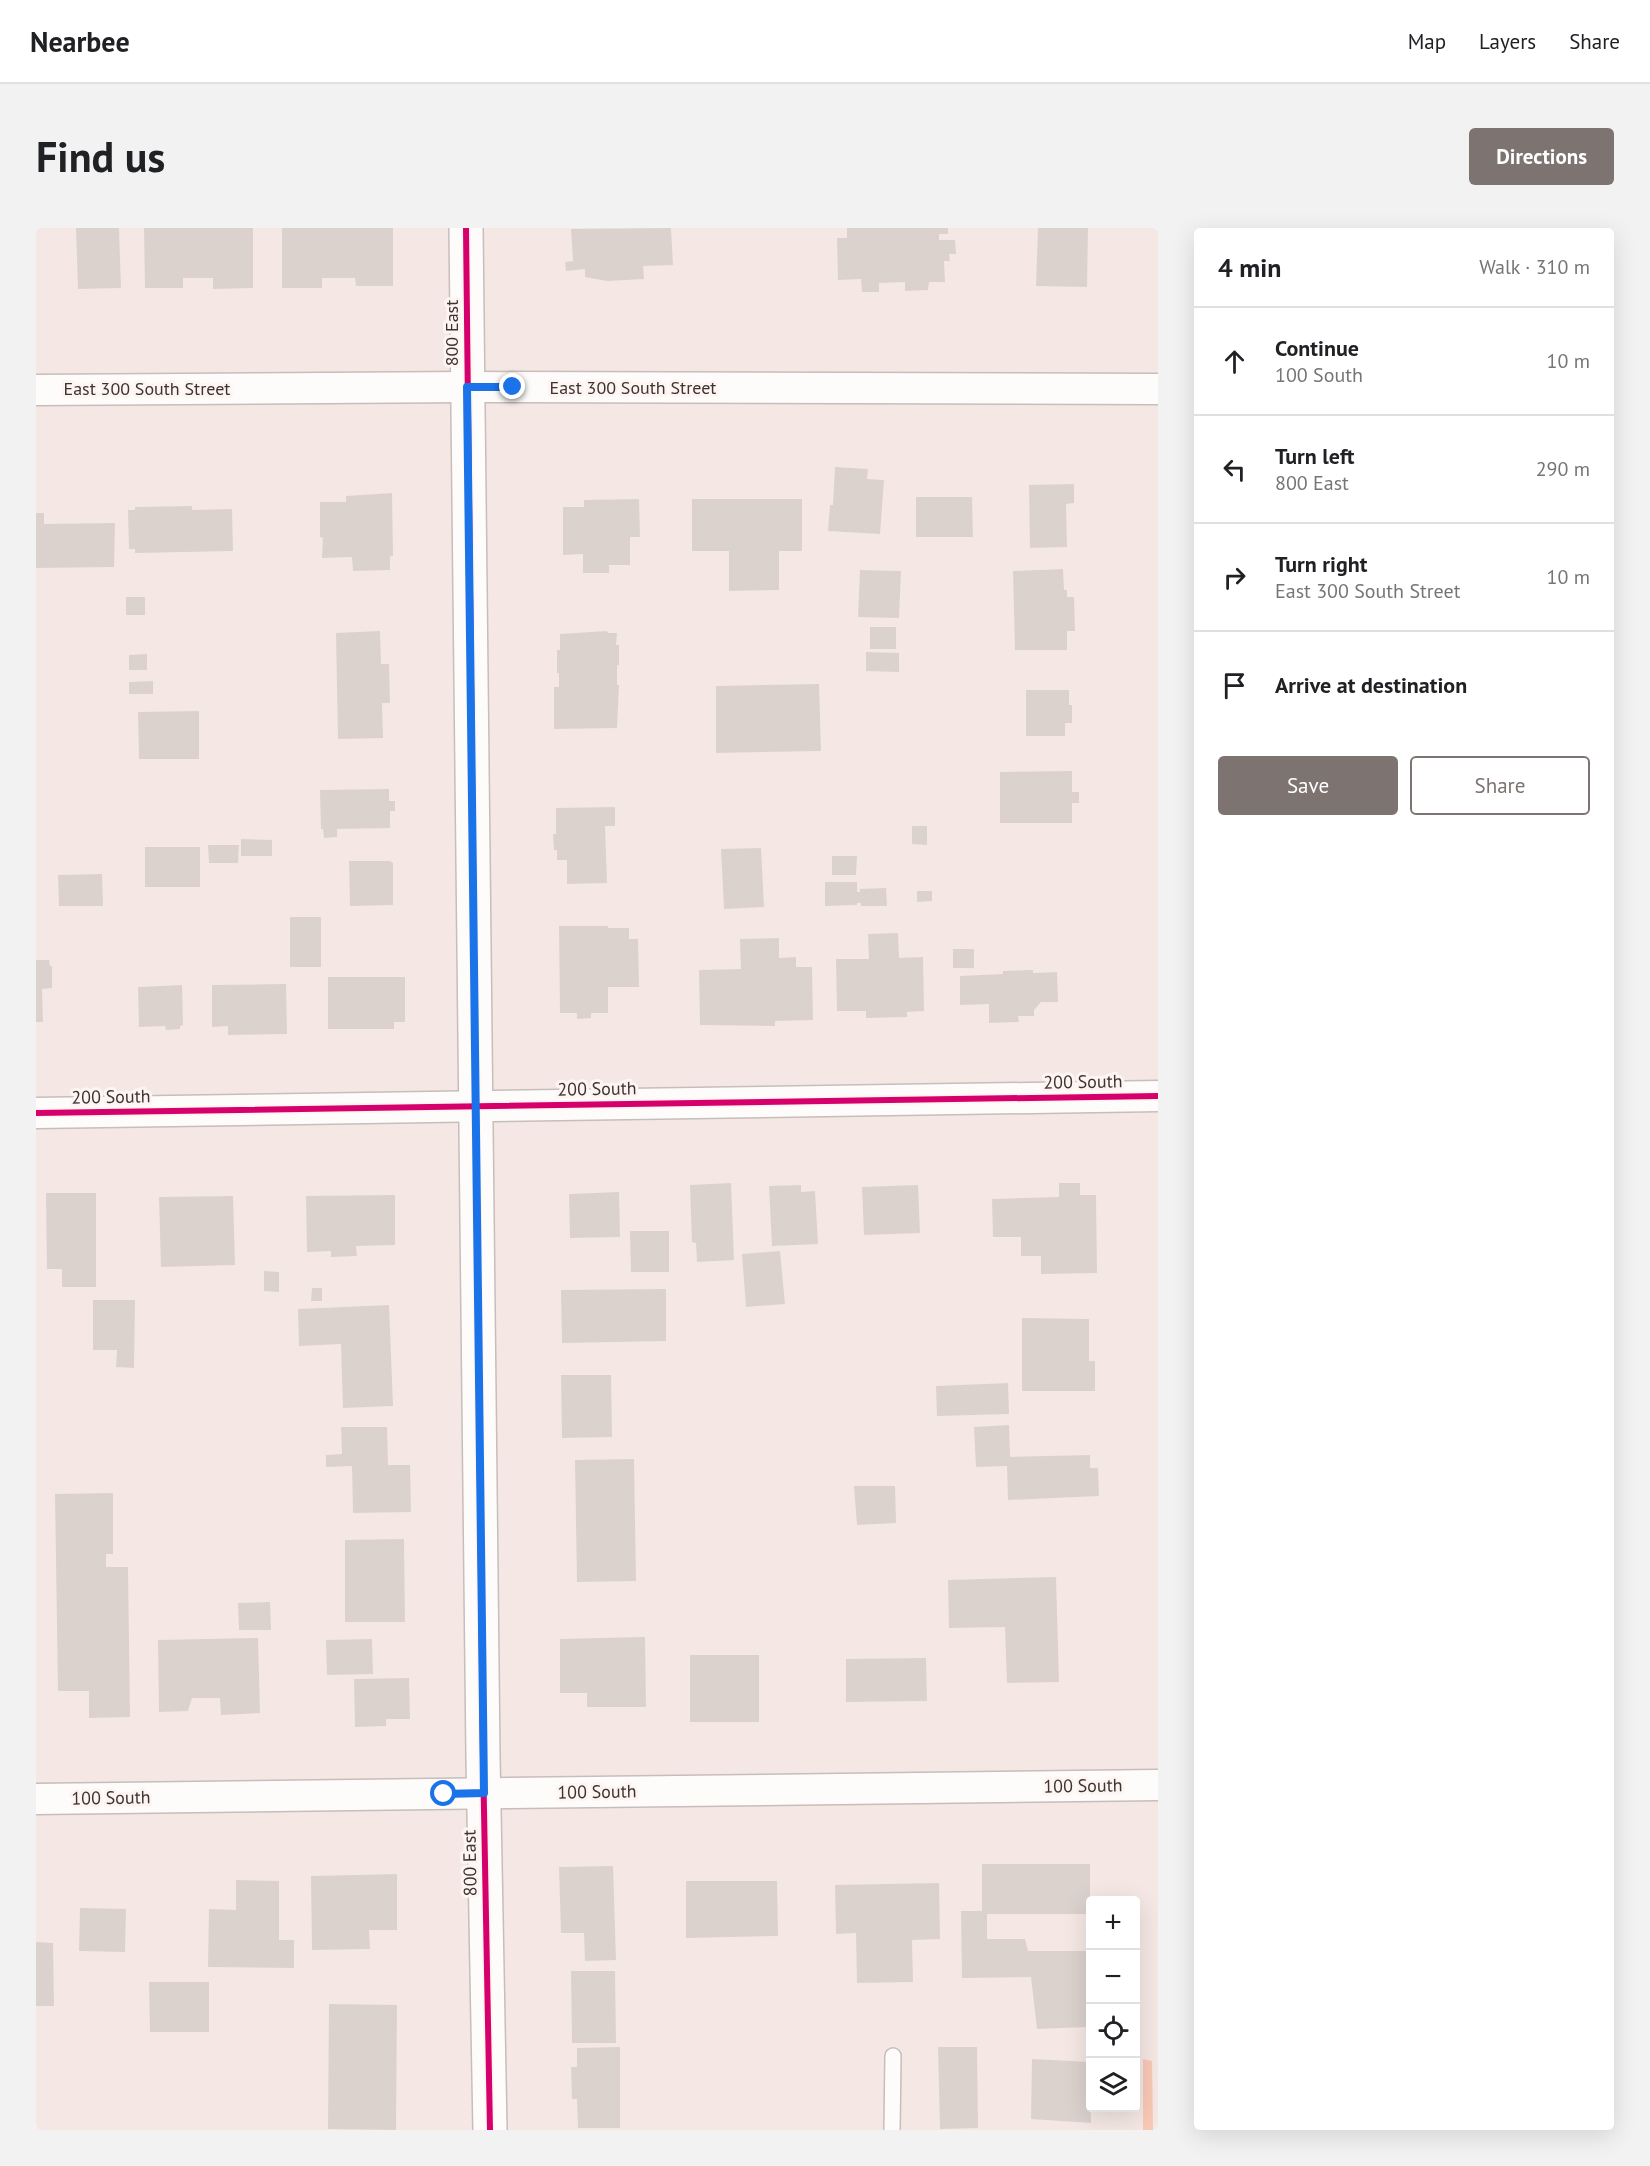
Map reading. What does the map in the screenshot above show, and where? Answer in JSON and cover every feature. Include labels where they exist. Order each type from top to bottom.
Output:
[{"type":"street","name":"800 East","points":[[466,228],[490,2130]]},
{"type":"street","name":"East 300 South Street","points":[[36,390],[467,387],[1158,389]]},
{"type":"street","name":"200 South","points":[[36,1113],[1158,1096]]},
{"type":"street","name":"100 South","points":[[36,1799],[1158,1785]]},
{"type":"lane","points":[[892,2130],[893,2056]]},
{"type":"shaded area","points":[[1143,2059],[1152,2061],[1153,2130],[1143,2130]]},
{"type":"building","points":[[76,228],[119,228],[121,288],[78,289]]},
{"type":"building","points":[[144,228],[253,228],[253,288],[213,289],[213,278],[183,278],[183,288],[145,288]]},
{"type":"building","points":[[282,228],[393,228],[393,286],[356,286],[355,278],[322,278],[322,288],[282,288]]},
{"type":"building","points":[[671,228],[673,265],[643,266],[644,279],[607,281],[585,277],[585,269],[566,271],[565,262],[573,261],[571,229]]},
{"type":"building","points":[[847,228],[948,228],[948,234],[939,234],[939,240],[955,240],[956,254],[949,254],[950,261],[944,261],[945,282],[929,282],[928,290],[905,291],[905,282],[879,283],[879,292],[862,292],[861,279],[838,280],[837,238],[847,238]]},
{"type":"building","points":[[1038,228],[1088,228],[1087,287],[1036,286]]},
{"type":"building","points":[[835,467],[868,469],[867,479],[884,480],[880,534],[828,531],[830,505],[833,505]]},
{"type":"building","points":[[1074,484],[1074,503],[1066,504],[1067,547],[1030,548],[1029,485]]},
{"type":"building","points":[[392,493],[393,556],[390,556],[390,570],[353,571],[352,557],[322,558],[320,502],[346,502],[346,496]]},
{"type":"building","points":[[916,497],[972,497],[973,537],[916,537]]},
{"type":"building","points":[[639,499],[640,537],[630,537],[630,565],[609,565],[609,573],[583,573],[583,554],[563,555],[563,507],[584,507],[584,500]]},
{"type":"building","points":[[692,499],[802,499],[802,551],[779,551],[779,590],[729,591],[729,551],[692,551]]},
{"type":"building","points":[[192,506],[192,510],[232,509],[233,551],[135,553],[135,549],[129,549],[128,510],[135,510],[135,507]]},
{"type":"building","points":[[36,513],[44,513],[44,524],[115,523],[114,567],[36,568]]},
{"type":"building","points":[[1063,569],[1064,590],[1067,590],[1067,597],[1074,597],[1075,631],[1067,631],[1067,650],[1015,650],[1013,571]]},
{"type":"building","points":[[860,570],[901,571],[899,618],[858,617]]},
{"type":"building","points":[[126,597],[145,597],[145,615],[126,615]]},
{"type":"building","points":[[870,627],[896,627],[896,649],[870,649]]},
{"type":"building","points":[[380,631],[381,664],[389,664],[390,703],[382,703],[383,738],[338,739],[336,633]]},
{"type":"building","points":[[607,631],[617,633],[616,645],[619,645],[617,728],[554,729],[554,687],[559,687],[557,650],[560,650],[560,634]]},
{"type":"building","points":[[866,652],[899,653],[899,672],[866,671]]},
{"type":"building","points":[[147,654],[147,670],[129,670],[129,655]]},
{"type":"building","points":[[153,681],[153,694],[129,694],[129,682]]},
{"type":"building","points":[[819,684],[821,751],[716,753],[716,686]]},
{"type":"building","points":[[1026,690],[1069,690],[1072,723],[1065,723],[1065,736],[1026,736]]},
{"type":"building","points":[[199,711],[199,759],[139,759],[138,712]]},
{"type":"building","points":[[1072,771],[1072,792],[1079,792],[1079,803],[1072,803],[1072,823],[1000,823],[1000,772]]},
{"type":"building","points":[[389,789],[389,801],[395,801],[395,811],[390,811],[390,828],[337,829],[337,837],[324,838],[323,829],[321,829],[320,790]]},
{"type":"building","points":[[615,807],[615,826],[605,826],[607,883],[567,884],[567,860],[557,860],[557,850],[554,850],[556,808]]},
{"type":"building","points":[[912,826],[927,826],[927,845],[912,844]]},
{"type":"building","points":[[241,839],[272,840],[272,856],[241,856]]},
{"type":"building","points":[[208,845],[239,845],[238,863],[209,863]]},
{"type":"building","points":[[145,847],[200,847],[200,887],[145,887]]},
{"type":"building","points":[[761,848],[764,907],[724,909],[721,849]]},
{"type":"building","points":[[832,856],[857,856],[856,875],[832,875]]},
{"type":"building","points":[[349,861],[390,861],[393,863],[393,905],[350,906]]},
{"type":"building","points":[[102,874],[103,906],[59,906],[58,875]]},
{"type":"building","points":[[825,882],[857,882],[857,892],[860,892],[860,889],[886,888],[887,906],[861,906],[861,903],[857,903],[857,905],[825,906]]},
{"type":"building","points":[[917,891],[932,891],[932,901],[917,902]]},
{"type":"building","points":[[290,917],[321,917],[321,967],[290,967]]},
{"type":"building","points":[[559,926],[629,928],[629,939],[638,939],[639,987],[608,987],[608,1013],[591,1013],[591,1018],[577,1019],[577,1013],[560,1013]]},
{"type":"building","points":[[898,933],[899,958],[923,957],[924,1011],[907,1012],[907,1017],[866,1018],[866,1011],[837,1011],[836,959],[869,959],[868,934]]},
{"type":"building","points":[[779,938],[779,958],[796,957],[796,967],[812,967],[813,1020],[775,1021],[775,1026],[700,1025],[699,970],[741,969],[740,939]]},
{"type":"building","points":[[953,949],[974,949],[974,968],[953,968]]},
{"type":"building","points":[[36,960],[49,960],[52,966],[52,988],[42,989],[43,1022],[36,1022]]},
{"type":"building","points":[[1033,970],[1033,973],[1057,972],[1058,1002],[1041,1002],[1034,1010],[1034,1016],[1018,1016],[1019,1022],[989,1023],[989,1004],[960,1005],[960,976]]},
{"type":"building","points":[[328,977],[405,977],[405,1022],[394,1022],[394,1029],[328,1029]]},
{"type":"building","points":[[286,984],[287,1034],[228,1035],[228,1026],[212,1027],[212,985]]},
{"type":"building","points":[[182,985],[183,1025],[180,1029],[166,1030],[165,1026],[139,1027],[138,987]]},
{"type":"building","points":[[731,1183],[734,1260],[697,1262],[696,1243],[692,1242],[690,1185]]},
{"type":"building","points":[[1059,1183],[1080,1183],[1080,1195],[1096,1195],[1097,1273],[1041,1274],[1041,1256],[1021,1256],[1021,1237],[993,1237],[992,1199],[1059,1197]]},
{"type":"building","points":[[801,1185],[801,1192],[815,1191],[818,1244],[772,1246],[769,1186]]},
{"type":"building","points":[[918,1185],[920,1233],[864,1235],[862,1187]]},
{"type":"building","points":[[619,1192],[620,1237],[570,1238],[569,1194]]},
{"type":"building","points":[[46,1193],[96,1193],[96,1287],[62,1287],[62,1269],[47,1269]]},
{"type":"building","points":[[395,1195],[395,1245],[356,1246],[357,1256],[331,1257],[331,1251],[307,1252],[306,1196]]},
{"type":"building","points":[[233,1196],[235,1265],[161,1267],[159,1197]]},
{"type":"building","points":[[630,1231],[669,1231],[669,1272],[631,1272]]},
{"type":"building","points":[[780,1251],[785,1304],[746,1307],[742,1254]]},
{"type":"building","points":[[264,1271],[279,1272],[279,1292],[264,1291]]},
{"type":"building","points":[[312,1288],[322,1288],[322,1301],[311,1301]]},
{"type":"building","points":[[666,1289],[666,1341],[562,1343],[561,1290]]},
{"type":"building","points":[[93,1300],[135,1300],[134,1368],[116,1367],[117,1350],[93,1350]]},
{"type":"building","points":[[389,1305],[393,1406],[343,1408],[341,1344],[299,1346],[298,1309]]},
{"type":"building","points":[[1022,1318],[1089,1319],[1089,1361],[1095,1361],[1095,1391],[1022,1391]]},
{"type":"building","points":[[561,1375],[611,1375],[612,1437],[562,1438]]},
{"type":"building","points":[[1008,1383],[1009,1414],[937,1416],[936,1386]]},
{"type":"building","points":[[1009,1425],[1010,1457],[1090,1455],[1090,1468],[1098,1468],[1099,1496],[1008,1500],[1007,1466],[976,1467],[974,1427]]},
{"type":"building","points":[[341,1427],[387,1427],[388,1465],[410,1465],[411,1512],[353,1513],[352,1466],[326,1467],[326,1455],[342,1454]]},
{"type":"building","points":[[634,1459],[636,1581],[577,1582],[575,1460]]},
{"type":"building","points":[[854,1486],[895,1486],[896,1523],[857,1525]]},
{"type":"building","points":[[113,1493],[113,1554],[106,1554],[106,1567],[128,1567],[130,1717],[89,1718],[89,1691],[58,1691],[55,1494]]},
{"type":"building","points":[[404,1539],[405,1622],[345,1622],[345,1540]]},
{"type":"building","points":[[1056,1577],[1059,1682],[1007,1683],[1005,1627],[949,1628],[948,1580]]},
{"type":"building","points":[[270,1602],[271,1630],[239,1630],[238,1603]]},
{"type":"building","points":[[645,1637],[646,1707],[587,1707],[587,1693],[560,1693],[560,1639]]},
{"type":"building","points":[[258,1638],[260,1713],[221,1715],[220,1698],[192,1698],[188,1711],[159,1712],[158,1640]]},
{"type":"building","points":[[372,1639],[373,1674],[327,1675],[326,1640]]},
{"type":"building","points":[[690,1655],[759,1655],[759,1722],[690,1722]]},
{"type":"building","points":[[926,1658],[927,1701],[846,1702],[846,1659]]},
{"type":"building","points":[[409,1678],[410,1719],[386,1719],[386,1726],[355,1727],[354,1679]]},
{"type":"building","points":[[982,1864],[1090,1864],[1090,1896],[1086,1896],[1086,1914],[987,1914],[987,1939],[1025,1939],[1028,1951],[1086,1951],[1086,2027],[1037,2029],[1031,1977],[962,1978],[961,1911],[982,1911]]},
{"type":"building","points":[[613,1866],[616,1960],[585,1961],[584,1933],[561,1933],[559,1867]]},
{"type":"building","points":[[397,1874],[397,1930],[369,1930],[370,1949],[312,1950],[311,1876]]},
{"type":"building","points":[[236,1880],[279,1881],[279,1940],[294,1940],[294,1968],[208,1967],[209,1909],[236,1910]]},
{"type":"building","points":[[686,1881],[777,1881],[778,1936],[686,1938]]},
{"type":"building","points":[[939,1883],[940,1939],[912,1940],[913,1982],[857,1983],[856,1933],[836,1934],[835,1885]]},
{"type":"building","points":[[80,1908],[126,1909],[125,1952],[79,1951]]},
{"type":"building","points":[[36,1942],[53,1943],[54,2006],[36,2006]]},
{"type":"building","points":[[571,1971],[615,1971],[616,2043],[572,2043]]},
{"type":"building","points":[[149,1982],[209,1982],[209,2032],[150,2032]]},
{"type":"building","points":[[329,2004],[397,2005],[396,2130],[328,2129]]},
{"type":"building","points":[[620,2047],[620,2128],[578,2128],[577,2099],[572,2099],[571,2067],[577,2067],[577,2048]]},
{"type":"building","points":[[938,2047],[977,2047],[978,2128],[940,2129]]},
{"type":"building","points":[[1032,2059],[1086,2062],[1086,2112],[1091,2112],[1091,2123],[1031,2119]]},
{"type":"cycle path","points":[[466,228],[483,1757],[490,2130]]},
{"type":"cycle path","points":[[36,1113],[1158,1096]]},
{"type":"route","points":[[444,1794],[484,1793],[467,387],[513,387]]}]
